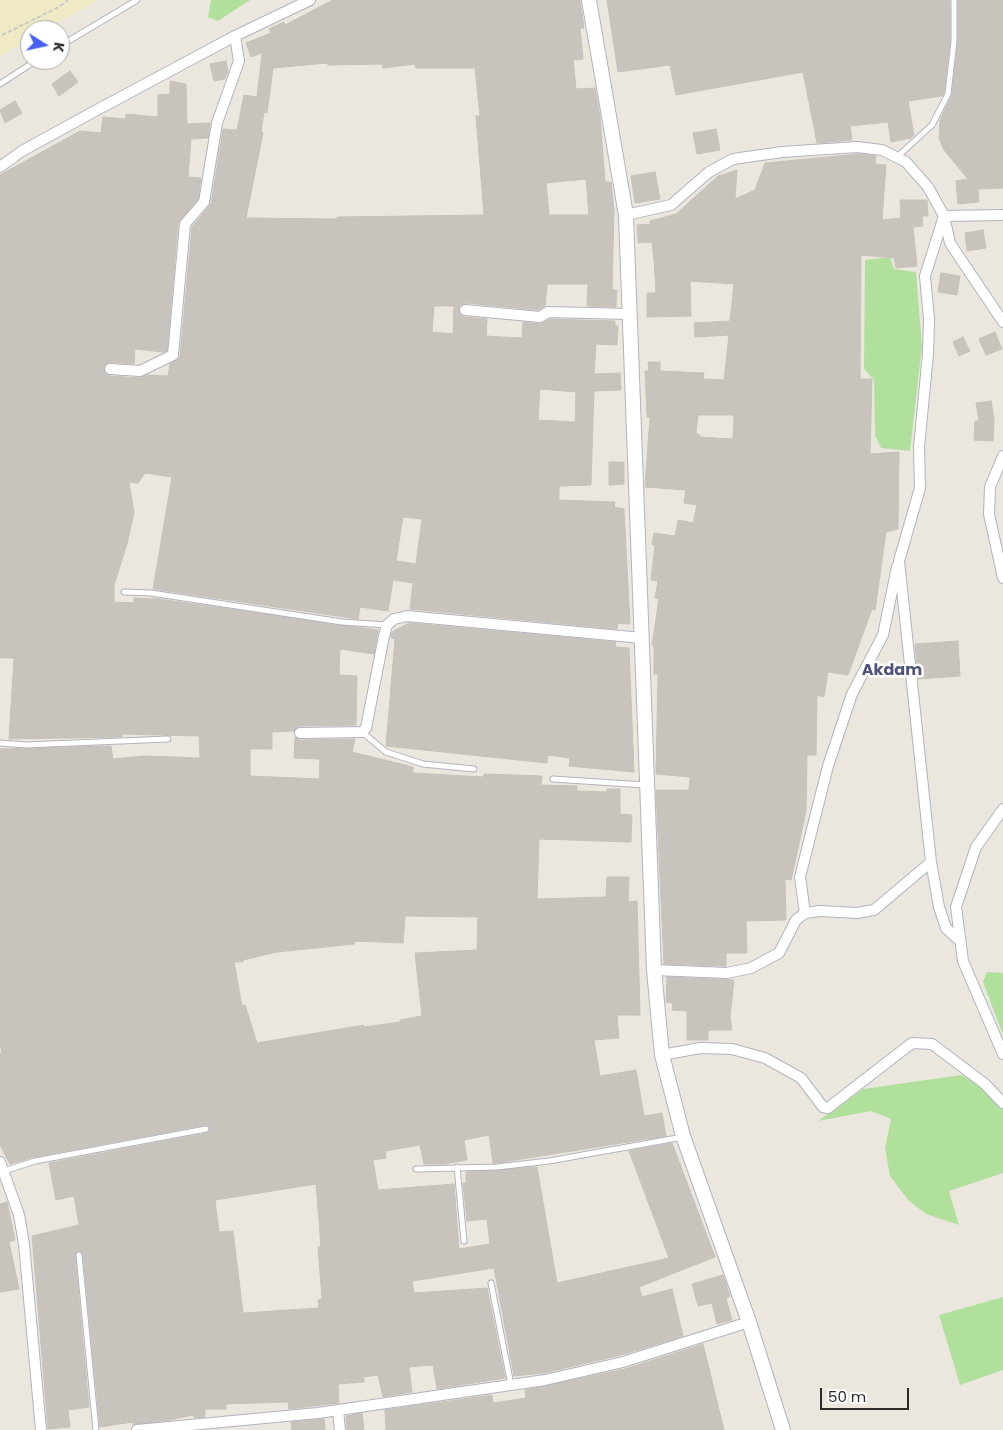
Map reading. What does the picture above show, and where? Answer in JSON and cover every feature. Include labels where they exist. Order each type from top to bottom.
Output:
[{"type":"street","points":[[0,168],[22,151],[235,36],[310,0]]},
{"type":"street","points":[[589,0],[626,215],[654,970],[662,1055],[683,1136],[749,1322],[783,1430]]},
{"type":"street","points":[[110,369],[140,371],[173,355],[185,224],[204,202],[217,123],[239,61],[235,36]]},
{"type":"street","points":[[626,215],[672,205],[709,172],[733,159],[782,152],[857,147],[882,150],[906,162],[928,187],[944,216],[950,243],[1003,322]]},
{"type":"street","points":[[944,216],[1003,215]]},
{"type":"street","points":[[805,913],[800,877],[828,766],[852,694],[883,635],[899,561],[920,488],[918,447],[928,354],[929,319],[925,276],[944,216]]},
{"type":"street","points":[[465,310],[540,317],[548,312],[629,314]]},
{"type":"street","points":[[1003,456],[990,486],[989,514],[1003,578]]},
{"type":"street","points":[[899,561],[931,862],[939,907],[946,928],[959,940]]},
{"type":"street","points":[[300,733],[362,732],[366,728],[387,626],[394,619],[407,616],[642,638]]},
{"type":"street","points":[[1003,809],[976,847],[956,907],[963,961],[1003,1054]]},
{"type":"street","points":[[654,970],[727,973],[751,968],[779,953],[796,920],[805,913],[820,911],[857,913],[874,910],[931,862]]},
{"type":"street","points":[[662,1055],[708,1048],[732,1049],[766,1058],[801,1078],[822,1107],[828,1108],[912,1043],[932,1044],[985,1084],[1003,1103]]},
{"type":"street","points":[[2,1167],[19,1215],[24,1244],[42,1430]]},
{"type":"street","points":[[138,1430],[338,1410],[545,1380],[624,1362],[749,1322]]},
{"type":"street","points":[[338,1410],[340,1430]]},
{"type":"lane","points":[[70,40],[137,0]]},
{"type":"lane","points":[[897,158],[932,125],[948,94],[954,41],[954,0]]},
{"type":"lane","points":[[0,84],[22,70]]},
{"type":"lane","points":[[124,592],[151,593],[332,620],[387,626]]},
{"type":"lane","points":[[362,732],[386,752],[423,764],[474,768]]},
{"type":"lane","points":[[0,743],[26,745],[168,740]]},
{"type":"lane","points":[[553,779],[647,785]]},
{"type":"lane","points":[[2,1167],[206,1129]]},
{"type":"lane","points":[[416,1169],[497,1167],[548,1161],[683,1136]]},
{"type":"lane","points":[[457,1167],[464,1241]]},
{"type":"lane","points":[[79,1255],[96,1430]]},
{"type":"lane","points":[[491,1283],[510,1385]]},
{"type":"path","points":[[2,35],[59,8],[68,0]]},
{"type":"green space","points":[[211,0],[250,0],[218,21],[208,17]]},
{"type":"green space","points":[[890,257],[894,269],[916,272],[922,346],[910,451],[881,448],[875,435],[874,380],[864,369],[865,260]]},
{"type":"green space","points":[[987,972],[1003,973],[1003,1035],[983,982]]},
{"type":"green space","points":[[961,1075],[983,1086],[1003,1108],[1003,1173],[949,1191],[959,1225],[926,1214],[908,1200],[890,1176],[885,1148],[891,1119],[871,1111],[818,1121],[863,1089]]},
{"type":"green space","points":[[1003,1297],[1003,1370],[960,1385],[939,1315]]},
{"type":"sand","points":[[0,0],[98,0],[63,20],[20,20],[20,45],[0,56]]},
{"type":"building","points":[[333,0],[580,0],[584,28],[580,28],[583,59],[573,60],[576,89],[595,88],[600,116],[605,182],[611,182],[614,210],[612,290],[617,290],[616,307],[587,306],[588,284],[547,284],[545,306],[538,310],[466,303],[460,306],[458,310],[464,317],[487,319],[486,336],[522,338],[523,322],[540,324],[550,319],[615,321],[615,326],[618,326],[617,345],[596,344],[594,374],[620,373],[621,390],[594,391],[591,485],[559,486],[559,500],[615,502],[614,507],[624,509],[630,624],[618,623],[617,629],[410,609],[413,583],[393,580],[388,611],[360,607],[358,619],[153,589],[172,477],[145,473],[138,483],[129,482],[134,513],[127,544],[114,585],[114,602],[134,603],[134,598],[152,598],[378,630],[374,654],[340,649],[339,675],[357,676],[356,725],[300,726],[294,731],[272,732],[272,749],[250,749],[250,776],[319,779],[320,759],[294,758],[295,737],[300,740],[355,739],[352,752],[413,767],[413,773],[483,777],[484,774],[542,776],[541,785],[577,786],[577,791],[607,792],[607,789],[620,789],[620,814],[632,815],[631,842],[539,839],[537,899],[606,897],[607,877],[629,877],[628,902],[637,901],[640,1015],[617,1015],[619,1038],[594,1040],[600,1076],[636,1070],[644,1116],[662,1113],[666,1136],[497,1163],[493,1163],[489,1135],[464,1140],[467,1160],[444,1164],[424,1164],[420,1145],[385,1151],[386,1158],[373,1160],[378,1190],[454,1184],[459,1249],[490,1244],[487,1219],[467,1221],[463,1183],[466,1183],[466,1172],[537,1167],[557,1283],[669,1258],[629,1151],[672,1143],[715,1257],[639,1287],[642,1297],[672,1289],[683,1336],[621,1355],[544,1373],[514,1376],[494,1268],[412,1281],[414,1293],[487,1288],[505,1378],[437,1389],[433,1365],[409,1367],[412,1392],[383,1397],[378,1375],[364,1377],[364,1382],[338,1384],[339,1403],[289,1409],[288,1402],[226,1404],[226,1409],[205,1409],[205,1417],[194,1418],[194,1415],[133,1425],[133,1422],[100,1427],[83,1255],[78,1251],[75,1255],[89,1407],[68,1410],[70,1427],[48,1429],[32,1236],[79,1225],[74,1196],[56,1200],[49,1163],[207,1133],[210,1129],[205,1125],[34,1157],[10,1164],[0,1145],[0,1053],[2,1053],[0,1042],[0,749],[111,746],[113,759],[144,756],[200,758],[199,736],[122,734],[122,737],[9,739],[14,658],[0,658],[0,175],[80,131],[101,133],[103,117],[126,119],[126,114],[158,117],[158,95],[170,94],[170,81],[186,84],[187,124],[210,123],[208,138],[191,139],[188,177],[201,178],[198,199],[178,223],[167,351],[135,349],[134,364],[110,362],[103,369],[110,376],[140,378],[147,375],[168,376],[170,364],[180,356],[192,227],[211,204],[223,129],[237,130],[244,95],[257,97],[262,53],[251,57],[246,43],[271,33],[269,29],[284,22],[285,25]],"holes":[[[327,63],[328,65],[382,64],[383,68],[415,64],[416,68],[475,68],[480,116],[476,116],[484,215],[337,217],[337,219],[246,218],[263,133],[261,132],[264,112],[267,113],[273,68]],[[586,179],[589,215],[549,215],[546,183]],[[434,306],[454,306],[453,334],[432,332]],[[540,389],[576,392],[575,422],[538,420]],[[403,517],[422,519],[416,564],[396,561]],[[405,916],[478,917],[477,950],[415,953],[422,1016],[400,1020],[400,1022],[364,1027],[364,1025],[257,1043],[245,1005],[242,1006],[234,962],[243,962],[243,960],[277,952],[354,944],[355,941],[403,943]],[[316,1184],[321,1247],[318,1247],[322,1299],[318,1300],[319,1308],[243,1313],[233,1231],[219,1232],[215,1200]]]},
{"type":"building","points":[[607,0],[950,0],[950,41],[944,93],[942,96],[908,101],[914,135],[911,138],[891,142],[888,122],[850,126],[852,140],[817,143],[803,72],[676,95],[670,65],[618,72]]},
{"type":"building","points":[[958,0],[1003,0],[1003,188],[978,189],[979,202],[958,204],[956,181],[968,179],[944,150],[939,138],[940,120],[952,94],[958,41]]},
{"type":"building","points":[[226,61],[228,71],[225,79],[214,81],[210,64]]},
{"type":"building","points":[[70,71],[78,82],[59,96],[52,84]]},
{"type":"building","points":[[15,101],[22,113],[5,123],[0,110]]},
{"type":"building","points":[[716,129],[720,150],[697,154],[693,133]]},
{"type":"building","points":[[859,154],[876,156],[875,164],[886,165],[882,220],[901,218],[900,200],[927,200],[928,216],[922,216],[923,226],[913,227],[917,266],[896,268],[894,258],[861,255],[860,379],[872,379],[870,454],[899,452],[898,529],[886,532],[875,610],[872,609],[848,675],[828,672],[824,697],[817,695],[816,755],[807,755],[806,811],[791,880],[785,879],[786,920],[746,921],[747,953],[726,953],[726,966],[664,964],[656,790],[689,790],[690,777],[656,774],[658,674],[654,674],[654,646],[652,645],[659,599],[655,598],[658,581],[651,580],[655,545],[652,544],[654,533],[675,536],[678,520],[693,523],[697,505],[684,503],[686,490],[645,487],[650,417],[647,417],[645,371],[649,371],[648,362],[660,362],[660,371],[704,373],[703,379],[724,380],[729,335],[695,337],[694,323],[730,321],[734,284],[690,281],[691,316],[647,317],[647,293],[656,293],[654,260],[652,242],[638,243],[637,225],[651,224],[650,221],[676,214],[718,176],[737,170],[735,199],[755,190],[765,163]],"holes":[[[698,415],[734,415],[733,439],[699,437],[700,435],[696,434]]]},
{"type":"building","points":[[655,172],[660,199],[635,203],[631,176]]},
{"type":"building","points":[[983,230],[986,248],[967,251],[965,233]]},
{"type":"building","points":[[941,273],[960,276],[957,295],[938,292]]},
{"type":"building","points":[[995,332],[1002,349],[986,355],[979,339]]},
{"type":"building","points":[[963,337],[970,351],[959,356],[953,342]]},
{"type":"building","points":[[991,401],[994,419],[993,441],[974,440],[975,421],[979,421],[976,403]]},
{"type":"building","points":[[609,462],[624,462],[624,484],[609,485]]},
{"type":"building","points":[[409,623],[616,642],[615,647],[629,648],[634,772],[569,766],[570,758],[548,755],[547,763],[386,746],[395,639],[391,638],[392,632]]},
{"type":"building","points":[[958,641],[960,676],[918,679],[915,644]]},
{"type":"building","points":[[667,977],[734,980],[730,1018],[732,1030],[708,1031],[708,1040],[687,1040],[687,1011],[672,1010],[673,1003],[666,1002]]},
{"type":"building","points":[[7,1202],[15,1240],[9,1242],[19,1289],[0,1292],[0,1204]]},
{"type":"building","points":[[723,1275],[730,1296],[726,1298],[732,1320],[717,1324],[712,1303],[698,1306],[692,1284]]},
{"type":"building","points":[[703,1344],[724,1430],[386,1430],[385,1410],[492,1395],[493,1403],[526,1398],[525,1390],[625,1369]]},
{"type":"building","points":[[362,1413],[364,1430],[347,1430],[346,1416]]},
{"type":"building","points":[[324,1419],[325,1430],[292,1430],[291,1422]]},
{"type":"district","name":"Akdam","points":[[892,671]]}]
